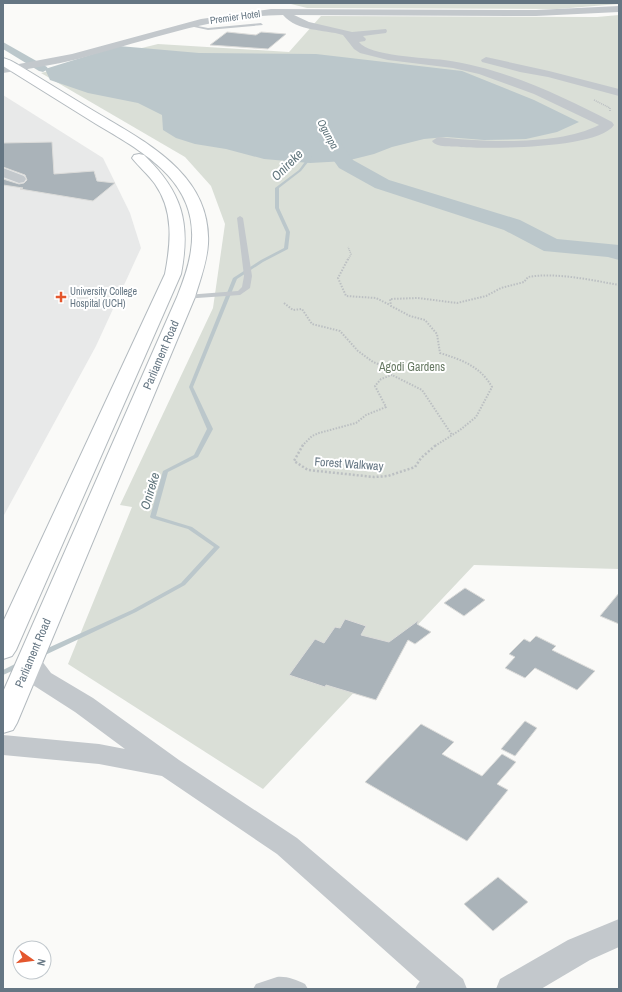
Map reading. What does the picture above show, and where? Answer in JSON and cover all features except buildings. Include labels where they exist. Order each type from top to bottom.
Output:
[{"type":"main road","name":"Parliament Road","points":[[3,723],[186,297],[199,257],[200,235],[197,216],[191,198],[182,183],[171,170],[138,144],[11,67]]},
{"type":"main road","name":"Parliament Road","points":[[3,650],[173,274],[179,252],[176,212],[159,180],[147,165],[115,140],[11,67]]},
{"type":"street","points":[[262,3],[271,12]]},
{"type":"street","name":"Premier Hotel","points":[[11,67],[48,62],[96,51],[216,18],[271,12],[536,13],[619,9]]},
{"type":"street","points":[[286,11],[294,20],[328,30],[345,32],[350,36],[359,49],[378,55],[464,66],[502,78],[546,96],[582,111],[608,125],[599,131],[546,143],[505,146],[438,141]]},
{"type":"street","points":[[350,36],[382,32]]},
{"type":"street","points":[[350,36],[387,47],[492,61],[619,93]]},
{"type":"street","points":[[3,172],[19,178]]},
{"type":"street","points":[[29,661],[42,679],[84,705],[169,768],[287,846],[436,985]]},
{"type":"street","points":[[3,745],[99,754],[169,768]]},
{"type":"street","points":[[512,989],[579,950],[619,933]]},
{"type":"lane","points":[[187,25],[205,29],[261,24]]},
{"type":"lane","points":[[186,297],[240,293],[246,288],[248,276],[240,218]]},
{"type":"lane","points":[[261,989],[274,984],[286,983],[300,989]]},
{"type":"path","points":[[284,303],[293,310],[302,309],[312,324],[340,331],[358,351],[373,362],[386,367],[392,374],[422,390],[452,435],[478,415],[482,403],[492,387],[487,376],[465,359],[440,353],[437,334],[425,320],[410,316],[376,298],[346,296],[337,283],[338,275],[351,254],[348,247]]},
{"type":"path","points":[[391,306],[390,299],[418,298],[457,303],[474,300],[501,288],[524,282],[528,277],[538,275],[584,279],[619,285]]},
{"type":"path","name":"Forest Walkway","points":[[392,374],[381,379],[375,386],[386,408],[365,415],[357,422],[331,428],[306,440],[294,461],[308,470],[374,477],[388,476],[415,467],[421,456],[430,448],[452,435]]},
{"type":"shaded area","name":"University College Hospital (UCH)","points":[[3,95],[103,158],[130,213],[141,248],[96,346],[3,517]]},
{"type":"green space","points":[[287,3],[619,4],[557,9],[307,8]]},
{"type":"green space","name":"Agodi Gardens","points":[[619,15],[619,569],[474,565],[263,789],[68,664],[132,507],[120,505],[213,308],[225,224],[211,186],[185,157],[41,73],[158,44],[289,52],[321,16],[597,17]]},
{"type":"water","points":[[119,46],[199,53],[316,54],[462,71],[534,100],[579,122],[557,132],[526,139],[484,140],[446,137],[424,139],[346,161],[310,163],[264,159],[226,149],[195,144],[176,138],[163,130],[162,115],[138,103],[88,93],[50,80],[45,69]]},
{"type":"waterway","name":"Ogunpa","points":[[3,45],[43,69]]},
{"type":"waterway","name":"Ogunpa","points":[[321,123],[329,140],[346,164],[382,184],[512,225],[552,246],[613,250],[619,253]]},
{"type":"waterway","name":"Onireke","points":[[41,654],[134,611],[183,584],[217,547],[190,528],[153,517],[166,471],[196,456],[210,429],[191,387],[235,278],[262,261],[286,249],[288,232],[277,208],[277,188],[300,171],[310,157]]},
{"type":"waterway","name":"Onireke","points":[[3,673],[21,664]]},
{"type":"place","name":"University College Hospital (UCH)","points":[[61,297]]}]
